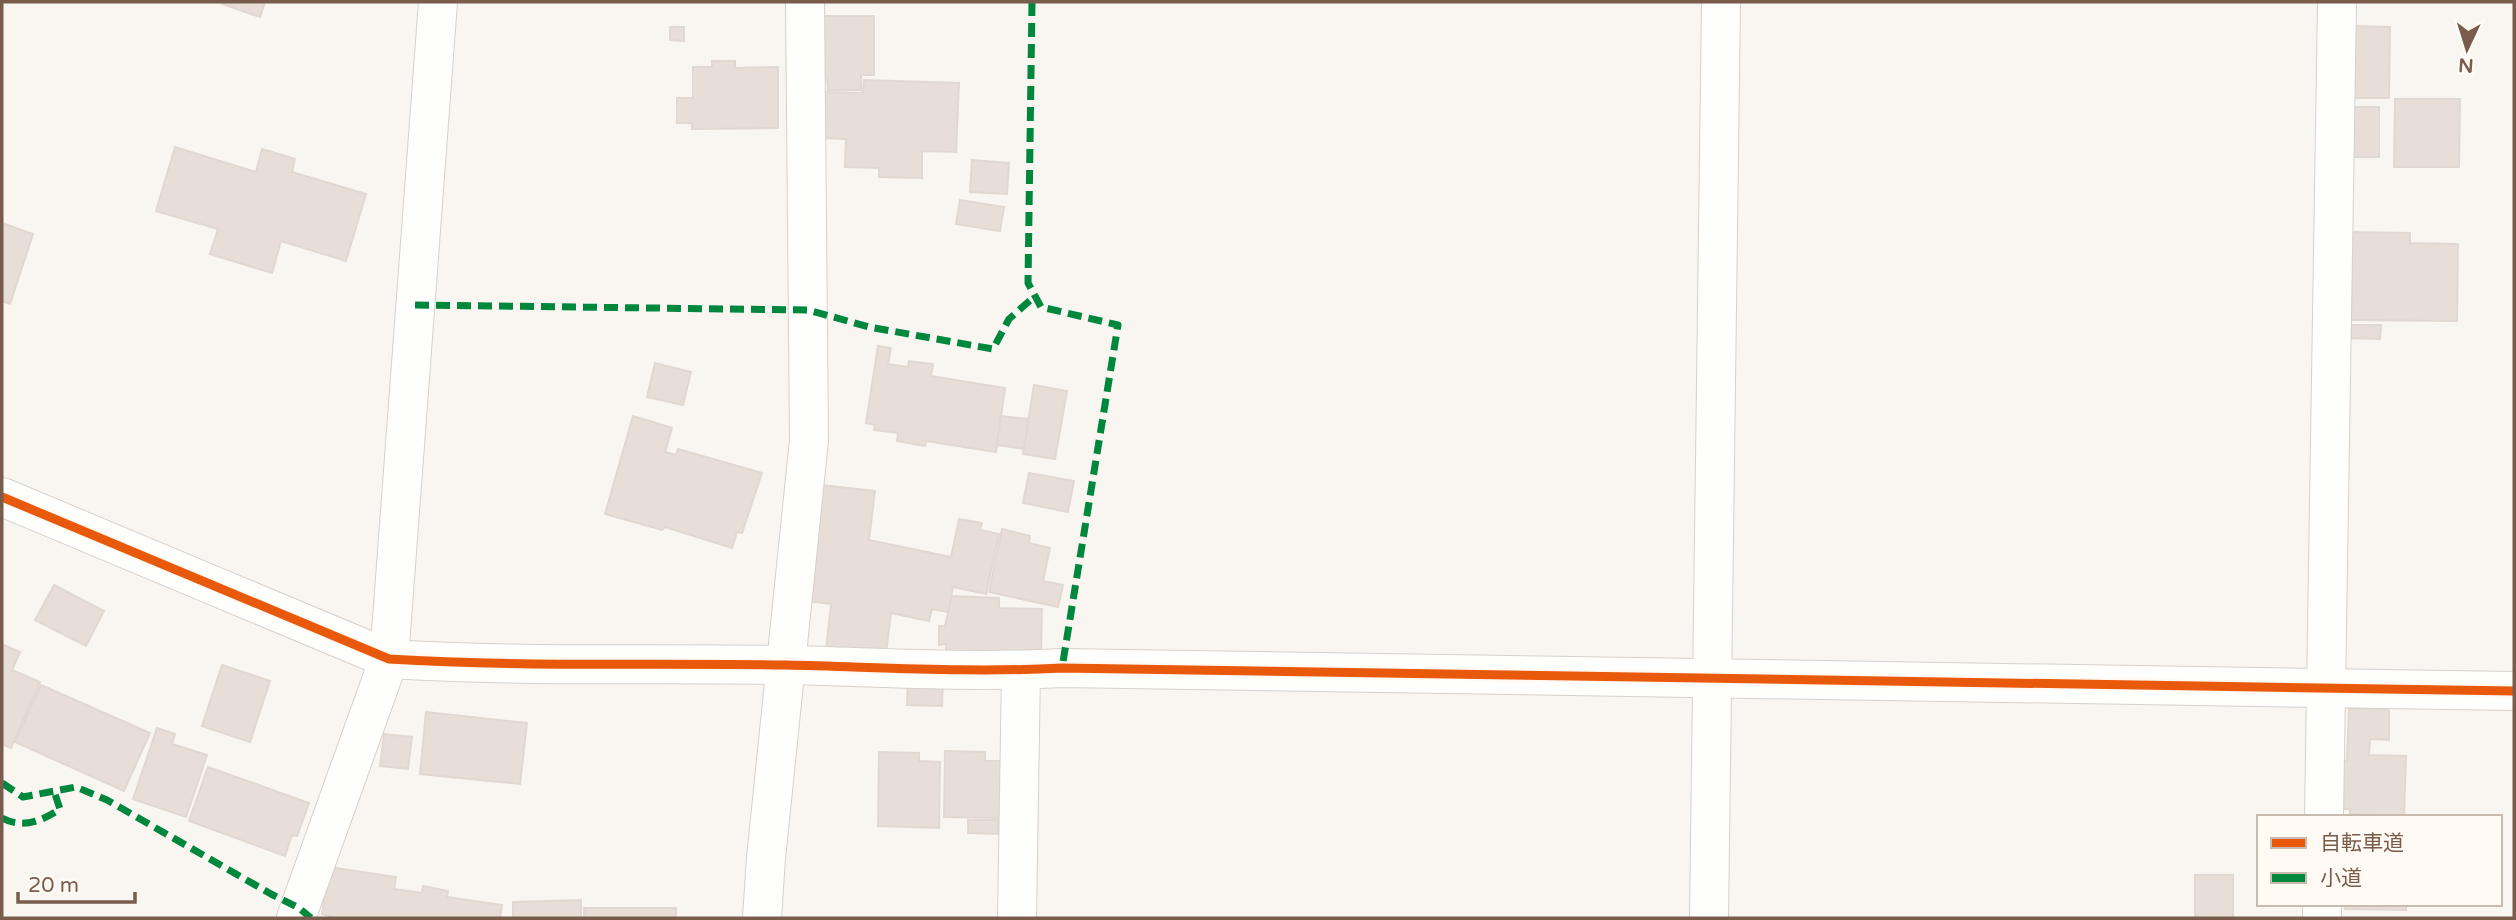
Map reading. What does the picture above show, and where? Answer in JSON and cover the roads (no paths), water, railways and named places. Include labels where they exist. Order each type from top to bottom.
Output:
[{"type":"street","points":[[296,918],[389,659],[438,2]]},
{"type":"street","points":[[762,918],[810,440],[805,2]]},
{"type":"street","points":[[1709,918],[1721,2]]},
{"type":"street","points":[[2324,815],[2337,2]]},
{"type":"street","points":[[2,497],[389,659],[453,663],[787,665],[1021,671],[1062,668],[2514,691]]},
{"type":"street","points":[[1017,918],[1021,671]]}]
